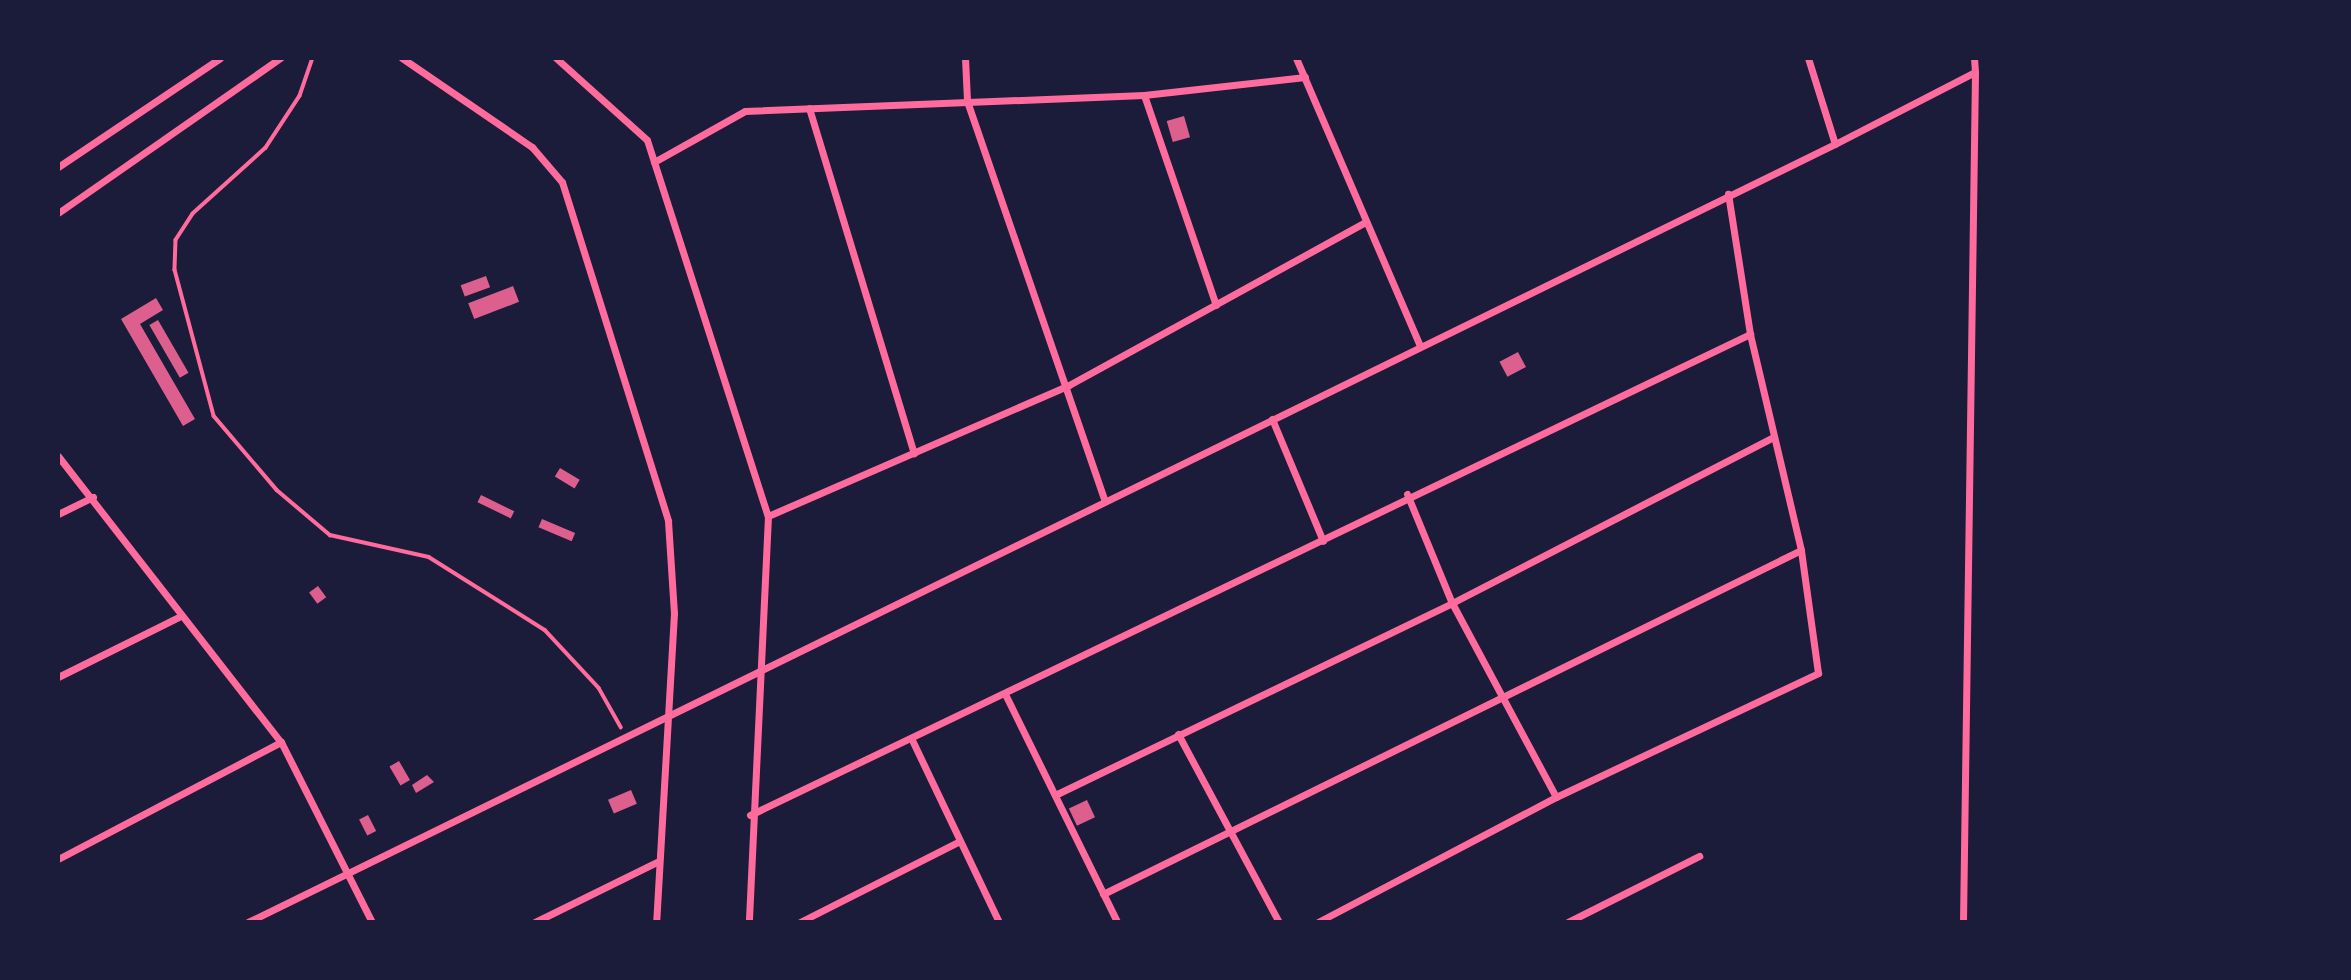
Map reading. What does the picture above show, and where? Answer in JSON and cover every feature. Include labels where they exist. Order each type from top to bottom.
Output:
[{"type":"street","points":[[58,167],[220,58]]},
{"type":"street","points":[[58,213],[280,58]]},
{"type":"street","points":[[402,58],[532,147],[562,182],[668,521],[670,717],[657,862],[656,922]]},
{"type":"street","points":[[556,58],[647,140],[768,516],[750,816],[749,922]]},
{"type":"street","points":[[965,58],[967,101],[1069,385],[1105,501]]},
{"type":"street","points":[[1296,58],[1420,346]]},
{"type":"street","points":[[1808,58],[1835,144]]},
{"type":"street","points":[[1963,922],[1974,58]]},
{"type":"street","points":[[248,922],[670,717],[1728,194],[1835,144],[1975,72]]},
{"type":"street","points":[[654,162],[745,111],[1144,95],[1305,77]]},
{"type":"street","points":[[1144,95],[1216,305]]},
{"type":"street","points":[[809,108],[914,453]]},
{"type":"street","points":[[1318,922],[1556,797],[1818,673],[1801,550],[1749,334],[1728,194]]},
{"type":"street","points":[[768,516],[1069,385],[1366,222]]},
{"type":"street","points":[[750,816],[1006,696],[1323,541],[1407,494],[1749,334]]},
{"type":"street","points":[[1272,419],[1323,541]]},
{"type":"street","points":[[1055,795],[1452,603],[1774,436]]},
{"type":"street","points":[[58,456],[93,497],[179,617],[281,743],[345,874],[372,922]]},
{"type":"street","points":[[1407,494],[1452,603],[1556,797]]},
{"type":"street","points":[[58,514],[93,497]]},
{"type":"street","points":[[1103,894],[1801,550]]},
{"type":"street","points":[[58,677],[179,617]]},
{"type":"street","points":[[1006,696],[1117,922]]},
{"type":"street","points":[[1178,734],[1228,832],[1279,922]]},
{"type":"street","points":[[912,741],[999,922]]},
{"type":"street","points":[[58,859],[281,743]]},
{"type":"street","points":[[800,922],[960,841]]},
{"type":"street","points":[[1568,922],[1699,856]]},
{"type":"street","points":[[536,922],[657,862]]},
{"type":"path","points":[[313,58],[300,96],[266,148],[193,214],[176,240],[176,270],[214,416],[277,490],[330,535],[429,557],[545,630],[599,688],[627,738]]},
{"type":"building","points":[[1184,116],[1190,137],[1173,142],[1167,121]]},
{"type":"building","points":[[486,276],[490,287],[465,297],[461,285]]},
{"type":"building","points":[[513,286],[519,302],[474,319],[468,303]]},
{"type":"building","points":[[156,298],[163,310],[140,324],[195,419],[183,426],[121,319]]},
{"type":"building","points":[[158,320],[189,373],[180,378],[149,325]]},
{"type":"building","points":[[1518,352],[1526,367],[1507,377],[1499,362]]},
{"type":"building","points":[[560,468],[580,480],[575,488],[555,477]]},
{"type":"building","points":[[481,495],[514,511],[511,518],[477,502]]},
{"type":"building","points":[[542,519],[575,533],[572,541],[538,527]]},
{"type":"building","points":[[318,586],[326,597],[317,604],[309,592]]},
{"type":"building","points":[[399,761],[410,780],[400,786],[389,766]]},
{"type":"building","points":[[427,775],[434,782],[416,793],[412,785]]},
{"type":"building","points":[[631,790],[637,804],[614,814],[608,800]]},
{"type":"building","points":[[1087,800],[1095,817],[1077,826],[1069,808]]},
{"type":"building","points":[[368,815],[376,831],[367,836],[359,820]]}]
